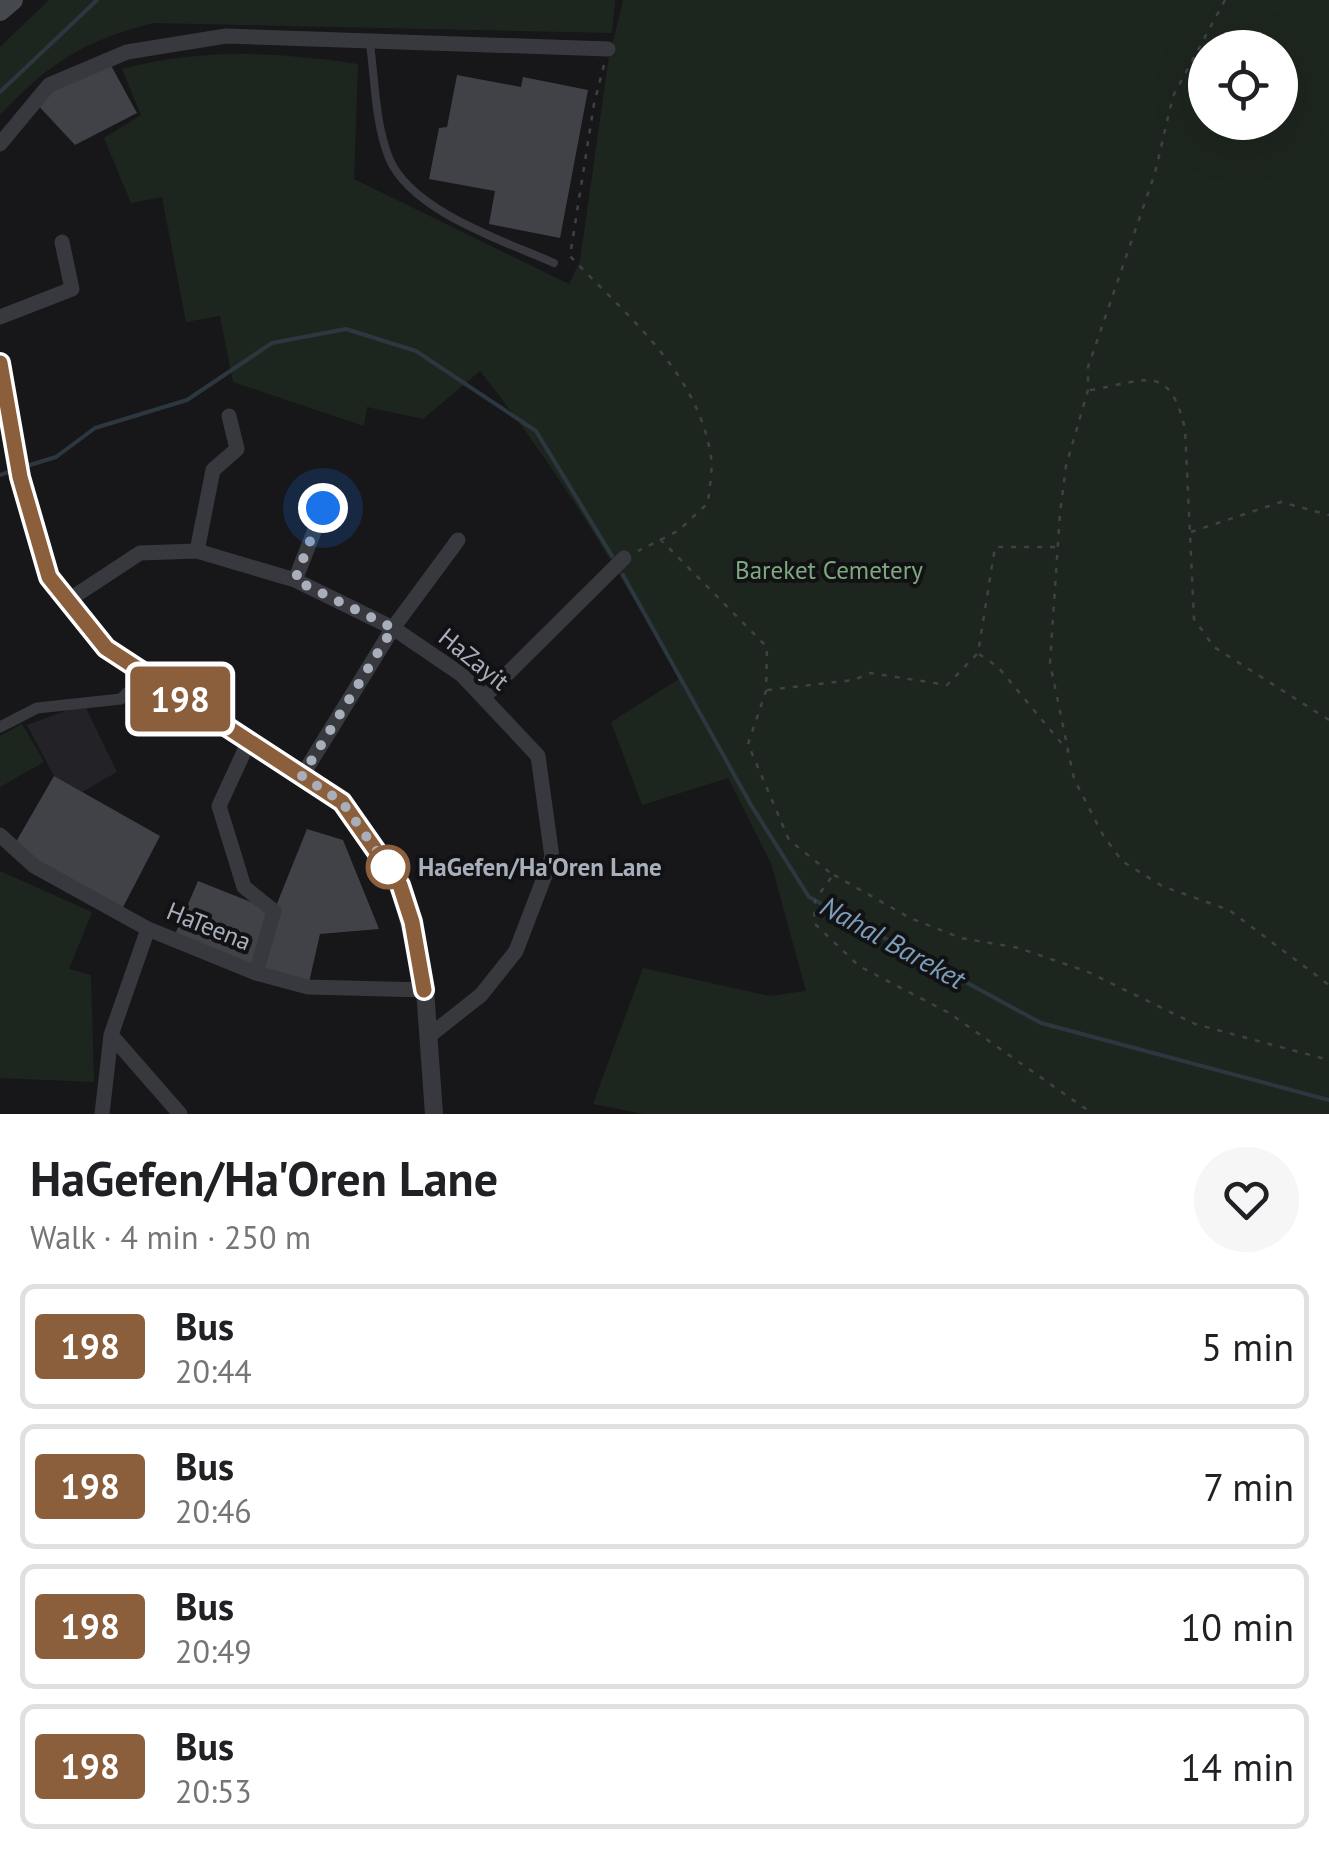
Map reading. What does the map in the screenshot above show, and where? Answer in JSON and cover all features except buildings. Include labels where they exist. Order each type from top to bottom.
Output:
[{"type":"main road","points":[[0,11],[12,0]]},
{"type":"street","points":[[0,144],[49,84],[127,52],[226,36],[370,44],[608,48]]},
{"type":"street","points":[[0,318],[72,289],[62,242]]},
{"type":"street","points":[[0,363],[19,468],[49,577],[67,601],[106,648],[342,802],[400,885],[412,922],[424,990],[434,1114]]},
{"type":"street","points":[[197,552],[213,470],[238,448],[229,416]]},
{"type":"street","points":[[295,580],[323,508]]},
{"type":"street","points":[[302,776],[393,628],[458,540]]},
{"type":"street","name":"HaZayit","points":[[67,601],[140,554],[197,552],[295,580],[393,628],[485,696],[538,756],[552,856],[516,951],[481,995],[428,1036]]},
{"type":"street","points":[[485,696],[624,558]]},
{"type":"street","points":[[0,727],[36,708],[121,699],[144,675]]},
{"type":"street","points":[[249,741],[220,806],[244,887],[274,911],[256,973]]},
{"type":"street","name":"HaTeena","points":[[0,835],[34,866],[148,929],[256,973],[308,987],[424,990]]},
{"type":"street","points":[[102,1114],[111,1035],[148,929]]},
{"type":"street","points":[[111,1035],[180,1114]]},
{"type":"lane","points":[[370,44],[382,137],[403,184],[464,223],[554,263]]},
{"type":"path","points":[[1225,0],[1172,96],[1155,172],[1088,367],[1088,390],[1066,466],[1050,662],[1074,779],[1103,836],[1122,861],[1162,886],[1230,910],[1329,984]]},
{"type":"path","points":[[608,48],[594,104],[570,256],[631,318],[688,388],[712,458],[708,503],[678,531],[624,558]]},
{"type":"path","points":[[1088,390],[1146,377],[1167,386],[1180,406],[1185,430],[1194,619],[1214,647],[1329,720]]},
{"type":"path","points":[[1190,532],[1281,502],[1329,515]]},
{"type":"path","points":[[660,539],[767,646],[766,690],[748,744],[788,840],[832,875],[910,918],[961,938],[1019,948],[1088,972],[1195,1024],[1329,1060]]},
{"type":"path","points":[[766,690],[854,680],[870,674],[947,685],[978,654],[995,547],[1060,547]]},
{"type":"path","points":[[978,654],[998,668],[1068,752]]},
{"type":"path","points":[[832,875],[815,900],[814,923],[858,966],[949,1013],[1093,1114]]},
{"type":"shaded area","points":[[84,704],[117,772],[82,792],[54,776],[27,725]]},
{"type":"green space","points":[[49,0],[615,0],[612,33],[154,23],[107,37],[69,56],[35,81],[0,115],[0,47]]},
{"type":"green space","name":"Bareket Cemetery","points":[[623,0],[1329,0],[1329,1114],[644,1114],[593,1104],[643,968],[770,996],[806,991],[771,863],[728,778],[642,805],[611,722],[679,679],[586,521],[480,371],[423,419],[367,407],[364,426],[233,382],[220,316],[186,322],[162,197],[131,203],[104,138],[141,115],[122,69],[181,58],[239,54],[358,64],[354,179],[569,284],[580,261],[608,63]]},
{"type":"green space","points":[[22,724],[44,762],[0,787],[0,736]]},
{"type":"green space","points":[[0,871],[92,912],[69,969],[91,975],[94,1082],[0,1078]]},
{"type":"waterway","points":[[0,92],[97,0]]},
{"type":"waterway","name":"Nahal Bareket","points":[[23,467],[56,457],[95,428],[187,400],[272,343],[346,329],[416,351],[536,431],[612,556]]},
{"type":"waterway","name":"Nahal Bareket","points":[[0,475],[14,470]]},
{"type":"waterway","name":"Nahal Bareket","points":[[623,575],[751,805],[809,897],[1041,1023],[1329,1100]]},
{"type":"bus line","name":"198","points":[[0,363],[7,385],[20,477],[49,577],[106,648],[342,802],[400,885],[412,922],[424,990]]},
{"type":"place","name":"HaGefen/Ha'Oren Lane","points":[[388,867]]},
{"type":"route","points":[[323,508],[295,580],[393,628],[302,776],[342,802],[388,867]]}]
